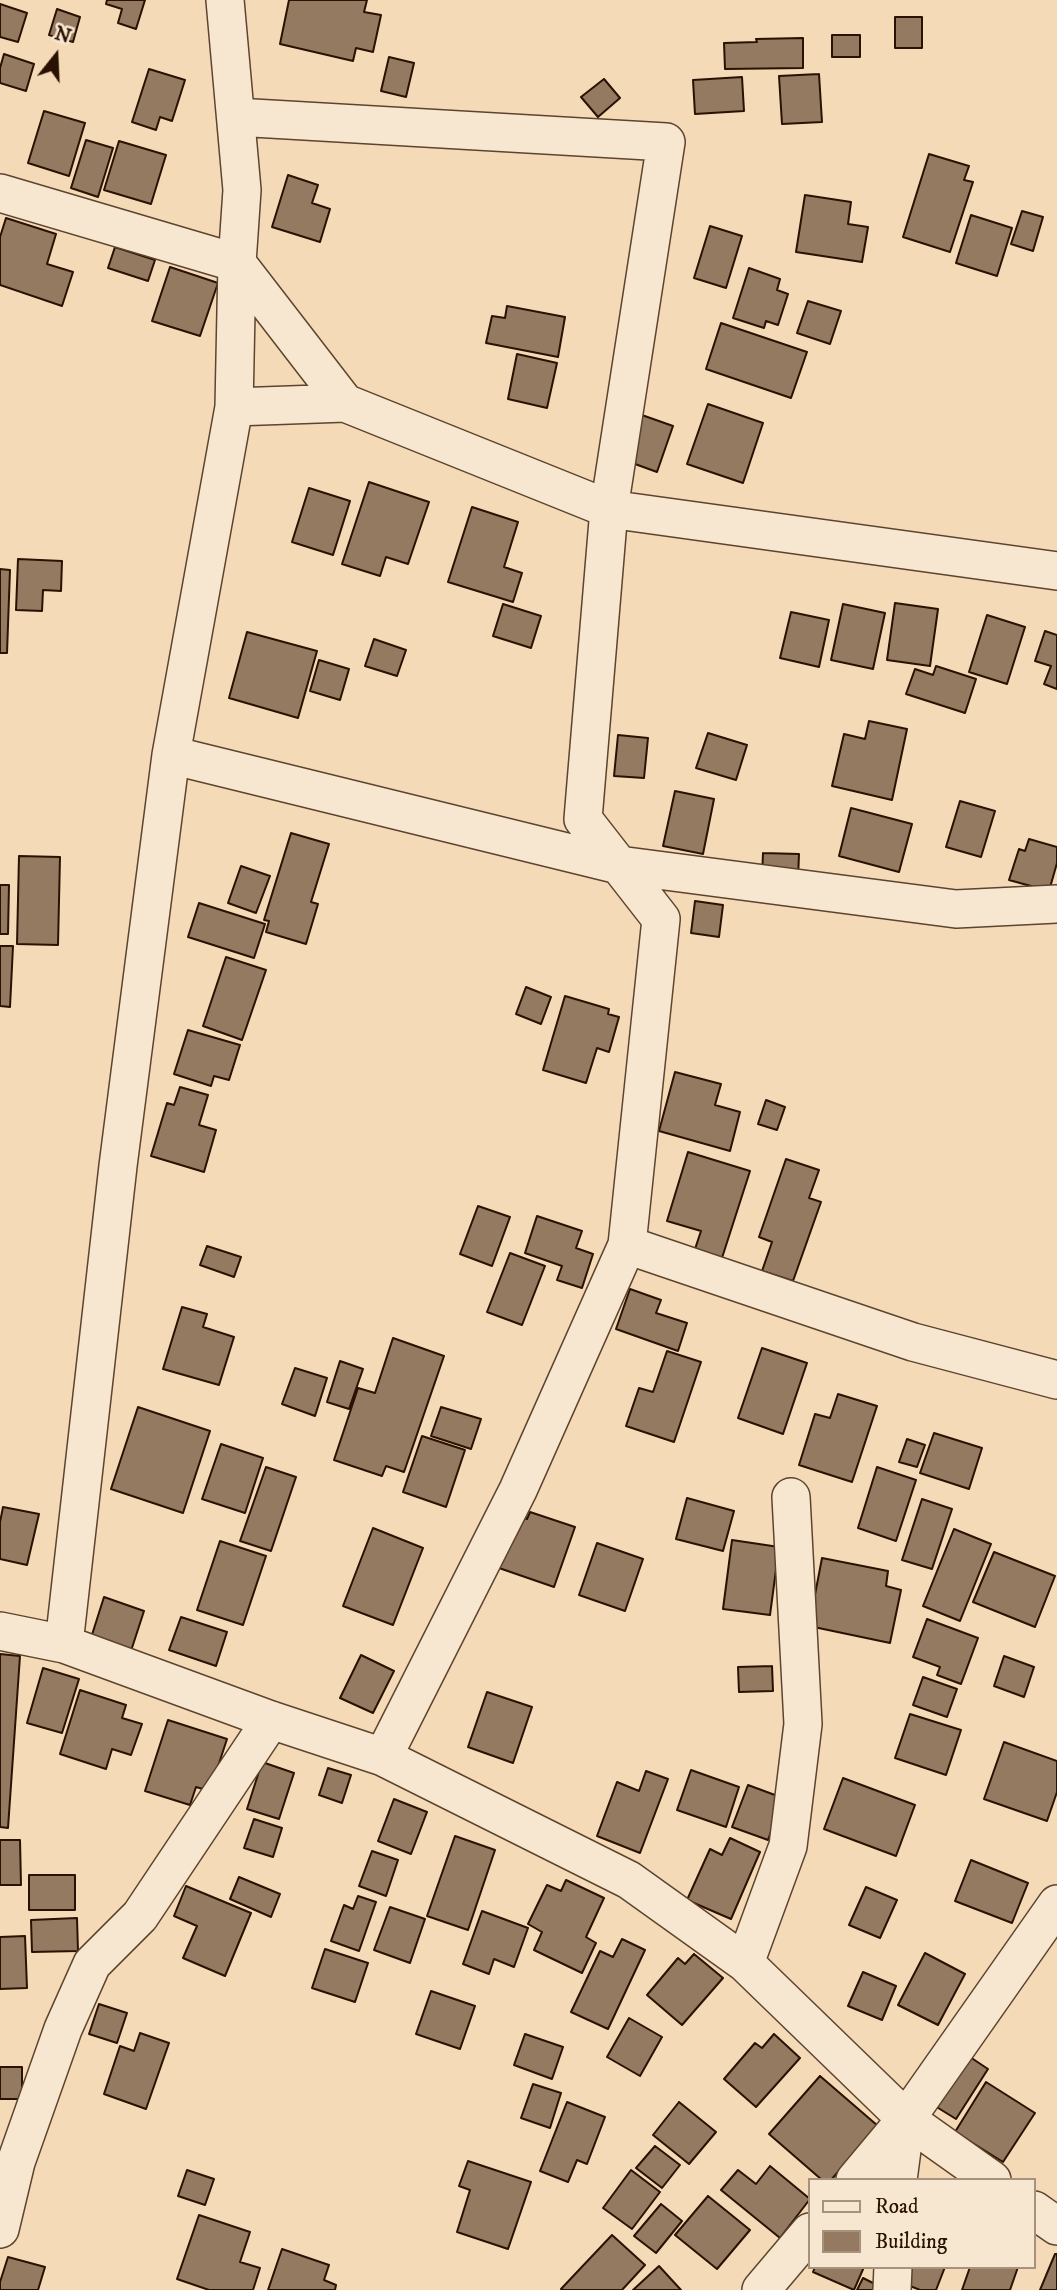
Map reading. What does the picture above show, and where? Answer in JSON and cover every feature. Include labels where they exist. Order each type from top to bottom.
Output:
[{"type":"street","points":[[64,1644],[118,1166],[171,755],[234,407],[237,263],[242,190],[225,0]]},
{"type":"street","points":[[236,117],[666,142],[609,509],[583,819],[661,919],[627,1245],[518,1490],[383,1757]]},
{"type":"street","points":[[0,193],[237,263],[345,403]]},
{"type":"street","points":[[234,407],[345,403],[609,509],[1057,572]]},
{"type":"street","points":[[171,755],[619,864],[956,909],[1057,904]]},
{"type":"street","points":[[627,1245],[913,1342],[1057,1380]]},
{"type":"street","points":[[745,1962],[788,1846],[803,1724],[791,1497]]},
{"type":"street","points":[[0,1631],[64,1644],[271,1720],[383,1757],[629,1880],[745,1962],[906,2119],[989,2178]]},
{"type":"street","points":[[0,2229],[16,2162],[63,2029],[92,1964],[140,1916],[271,1720]]},
{"type":"street","points":[[857,2178],[906,2119],[1054,1918]]},
{"type":"street","points":[[898,2178],[906,2119]]},
{"type":"street","points":[[1036,2211],[1057,2226]]},
{"type":"street","points":[[761,2290],[808,2234]]},
{"type":"street","points":[[892,2290],[893,2269]]},
{"type":"building","points":[[107,0],[145,0],[136,29],[118,23],[122,9],[106,4]]},
{"type":"building","points":[[289,0],[367,0],[364,12],[381,15],[373,52],[356,48],[353,61],[280,44]]},
{"type":"building","points":[[0,4],[27,13],[18,42],[0,37]]},
{"type":"building","points":[[57,9],[80,17],[73,42],[49,35]]},
{"type":"building","points":[[895,17],[922,17],[922,48],[895,48]]},
{"type":"building","points":[[832,35],[860,35],[860,57],[832,57]]},
{"type":"building","points":[[803,38],[803,68],[725,69],[724,43]]},
{"type":"building","points":[[4,54],[34,64],[26,91],[0,83]]},
{"type":"building","points":[[389,57],[414,63],[406,97],[381,91]]},
{"type":"building","points":[[149,69],[185,80],[172,121],[160,117],[156,130],[132,122]]},
{"type":"building","points":[[819,74],[822,122],[782,124],[779,76]]},
{"type":"building","points":[[742,77],[744,111],[695,114],[693,80]]},
{"type":"building","points":[[604,79],[620,98],[598,117],[581,97]]},
{"type":"building","points":[[44,111],[85,123],[69,176],[28,163]]},
{"type":"building","points":[[86,140],[113,148],[98,197],[71,188]]},
{"type":"building","points":[[119,141],[166,155],[151,204],[104,190]]},
{"type":"building","points":[[929,154],[969,166],[964,180],[973,182],[950,252],[903,237]]},
{"type":"building","points":[[288,175],[318,185],[312,203],[330,209],[320,242],[272,227]]},
{"type":"building","points":[[805,195],[851,202],[848,224],[868,227],[862,262],[796,252]]},
{"type":"building","points":[[1022,211],[1043,217],[1033,251],[1011,244]]},
{"type":"building","points":[[971,215],[1012,228],[997,276],[956,263]]},
{"type":"building","points":[[6,218],[56,234],[47,264],[73,272],[62,306],[0,285],[0,237]]},
{"type":"building","points":[[710,226],[742,236],[726,288],[694,278]]},
{"type":"building","points":[[115,247],[155,260],[148,281],[108,268]]},
{"type":"building","points":[[170,267],[218,283],[200,336],[152,321]]},
{"type":"building","points":[[749,268],[780,279],[777,290],[788,294],[778,325],[766,321],[764,328],[733,318]]},
{"type":"building","points":[[808,301],[841,311],[830,344],[797,333]]},
{"type":"building","points":[[507,306],[565,317],[558,357],[486,343],[492,316],[505,318]]},
{"type":"building","points":[[721,323],[807,352],[791,398],[706,369]]},
{"type":"building","points":[[517,354],[557,363],[547,408],[508,399]]},
{"type":"building","points":[[708,404],[763,423],[743,483],[687,464]]},
{"type":"building","points":[[639,414],[673,426],[657,472],[624,460]]},
{"type":"building","points":[[369,482],[429,502],[408,564],[386,557],[380,576],[342,564]]},
{"type":"building","points":[[309,488],[350,501],[333,555],[292,542]]},
{"type":"building","points":[[472,507],[518,522],[504,567],[522,573],[513,602],[448,582]]},
{"type":"building","points":[[18,559],[62,561],[61,591],[43,590],[42,611],[16,610]]},
{"type":"building","points":[[0,569],[10,570],[7,653],[0,653]]},
{"type":"building","points":[[895,603],[938,609],[930,666],[887,660]]},
{"type":"building","points":[[503,604],[541,616],[531,648],[493,636]]},
{"type":"building","points":[[843,604],[885,613],[873,669],[831,660]]},
{"type":"building","points":[[791,612],[829,620],[819,667],[780,658]]},
{"type":"building","points":[[987,615],[1025,627],[1007,684],[969,672]]},
{"type":"building","points":[[1045,631],[1057,635],[1057,689],[1044,684],[1051,666],[1035,661]]},
{"type":"building","points":[[247,632],[317,651],[298,718],[229,698]]},
{"type":"building","points":[[374,639],[406,650],[397,676],[365,666]]},
{"type":"building","points":[[319,660],[349,669],[340,700],[310,691]]},
{"type":"building","points":[[936,666],[976,679],[965,713],[906,694],[915,669],[933,675]]},
{"type":"building","points":[[869,721],[907,729],[892,800],[832,786],[844,734],[865,739]]},
{"type":"building","points":[[708,733],[747,745],[736,780],[696,768]]},
{"type":"building","points":[[618,735],[648,738],[644,778],[614,776]]},
{"type":"building","points":[[675,791],[714,799],[703,854],[663,846]]},
{"type":"building","points":[[960,801],[995,811],[981,857],[946,847]]},
{"type":"building","points":[[851,808],[912,824],[899,872],[839,856]]},
{"type":"building","points":[[291,833],[329,844],[311,902],[318,904],[306,944],[266,932],[269,921],[264,920]]},
{"type":"building","points":[[1029,839],[1057,847],[1057,863],[1049,891],[1009,880],[1019,849],[1025,851]]},
{"type":"building","points":[[763,853],[799,854],[798,879],[762,878]]},
{"type":"building","points":[[19,856],[60,857],[58,945],[17,944]]},
{"type":"building","points":[[241,866],[270,876],[256,913],[228,903]]},
{"type":"building","points":[[0,885],[9,885],[8,934],[0,934]]},
{"type":"building","points":[[695,901],[723,905],[719,937],[691,933]]},
{"type":"building","points":[[199,903],[265,924],[254,958],[188,937]]},
{"type":"building","points":[[0,946],[13,946],[10,1007],[0,1006]]},
{"type":"building","points":[[226,957],[266,970],[242,1040],[203,1026]]},
{"type":"building","points":[[526,987],[551,997],[541,1024],[516,1014]]},
{"type":"building","points":[[565,996],[609,1009],[608,1014],[619,1017],[609,1052],[597,1048],[586,1083],[543,1070]]},
{"type":"building","points":[[188,1030],[240,1045],[229,1080],[214,1076],[211,1086],[174,1074]]},
{"type":"building","points":[[675,1072],[721,1084],[715,1105],[740,1112],[730,1151],[659,1131]]},
{"type":"building","points":[[180,1087],[208,1095],[199,1125],[216,1130],[204,1172],[151,1156],[167,1103],[174,1105]]},
{"type":"building","points":[[766,1100],[785,1107],[777,1130],[758,1124]]},
{"type":"building","points":[[688,1152],[750,1171],[721,1261],[694,1252],[701,1231],[667,1221]]},
{"type":"building","points":[[786,1159],[819,1170],[809,1198],[821,1202],[793,1281],[762,1271],[772,1242],[759,1237]]},
{"type":"building","points":[[478,1206],[510,1217],[492,1266],[460,1254]]},
{"type":"building","points":[[537,1216],[582,1231],[576,1248],[593,1254],[582,1288],[557,1280],[562,1266],[525,1253]]},
{"type":"building","points":[[207,1246],[241,1257],[234,1277],[200,1265]]},
{"type":"building","points":[[510,1253],[545,1266],[522,1325],[487,1312]]},
{"type":"building","points":[[630,1289],[661,1300],[656,1313],[687,1323],[678,1351],[616,1329]]},
{"type":"building","points":[[182,1307],[207,1314],[203,1327],[234,1337],[219,1385],[163,1369]]},
{"type":"building","points":[[393,1338],[444,1356],[404,1472],[386,1466],[382,1476],[334,1460],[358,1388],[375,1393]]},
{"type":"building","points":[[762,1348],[807,1363],[783,1434],[738,1418]]},
{"type":"building","points":[[667,1351],[701,1362],[674,1442],[626,1426],[639,1388],[653,1392]]},
{"type":"building","points":[[340,1361],[363,1369],[349,1409],[327,1402]]},
{"type":"building","points":[[295,1368],[327,1378],[315,1416],[282,1404]]},
{"type":"building","points":[[838,1394],[877,1406],[852,1482],[799,1465],[815,1414],[830,1418]]},
{"type":"building","points":[[138,1407],[210,1431],[183,1513],[111,1489]]},
{"type":"building","points":[[441,1407],[481,1419],[471,1449],[431,1436]]},
{"type":"building","points":[[934,1433],[982,1448],[969,1489],[920,1473]]},
{"type":"building","points":[[422,1436],[465,1450],[446,1507],[403,1492]]},
{"type":"building","points":[[907,1439],[925,1445],[917,1467],[899,1462]]},
{"type":"building","points":[[221,1444],[263,1458],[245,1513],[202,1499]]},
{"type":"building","points":[[266,1467],[296,1477],[271,1551],[240,1541]]},
{"type":"building","points":[[877,1467],[916,1480],[896,1541],[858,1528]]},
{"type":"building","points":[[687,1498],[734,1511],[723,1551],[676,1539]]},
{"type":"building","points":[[922,1499],[952,1509],[932,1569],[902,1560]]},
{"type":"building","points":[[3,1507],[39,1514],[27,1565],[0,1559],[0,1522]]},
{"type":"building","points":[[530,1512],[575,1527],[554,1587],[499,1568],[517,1515],[527,1519]]},
{"type":"building","points":[[373,1528],[423,1548],[393,1625],[343,1606]]},
{"type":"building","points":[[954,1529],[991,1544],[960,1621],[923,1606]]},
{"type":"building","points":[[732,1540],[779,1547],[770,1615],[723,1609]]},
{"type":"building","points":[[220,1541],[266,1556],[243,1625],[197,1610]]},
{"type":"building","points":[[597,1543],[643,1559],[625,1611],[579,1595]]},
{"type":"building","points":[[994,1552],[1055,1576],[1035,1627],[973,1602]]},
{"type":"building","points":[[822,1558],[888,1571],[886,1586],[901,1590],[890,1643],[809,1626]]},
{"type":"building","points":[[104,1597],[144,1611],[130,1654],[90,1641]]},
{"type":"building","points":[[181,1617],[227,1632],[216,1666],[169,1650]]},
{"type":"building","points":[[927,1619],[978,1638],[961,1684],[937,1675],[940,1667],[913,1657]]},
{"type":"building","points":[[0,1654],[20,1656],[8,1828],[0,1827]]},
{"type":"building","points":[[361,1655],[394,1671],[373,1713],[340,1698]]},
{"type":"building","points":[[1004,1656],[1034,1667],[1024,1697],[994,1686]]},
{"type":"building","points":[[772,1666],[773,1691],[739,1692],[738,1667]]},
{"type":"building","points":[[43,1668],[79,1679],[62,1733],[27,1723]]},
{"type":"building","points":[[923,1677],[957,1689],[947,1717],[913,1705]]},
{"type":"building","points":[[80,1690],[126,1705],[122,1718],[142,1724],[131,1755],[112,1749],[106,1769],[60,1754]]},
{"type":"building","points":[[487,1692],[532,1707],[513,1763],[468,1747]]},
{"type":"building","points":[[910,1714],[961,1730],[946,1775],[895,1758]]},
{"type":"building","points":[[168,1720],[227,1739],[210,1791],[196,1787],[190,1805],[145,1791]]},
{"type":"building","points":[[1004,1742],[1057,1761],[1057,1792],[1047,1821],[984,1799]]},
{"type":"building","points":[[262,1762],[294,1773],[279,1819],[247,1809]]},
{"type":"building","points":[[328,1768],[351,1775],[342,1803],[319,1795]]},
{"type":"building","points":[[691,1770],[739,1787],[726,1827],[677,1810]]},
{"type":"building","points":[[646,1771],[668,1779],[640,1853],[597,1836],[617,1782],[639,1791]]},
{"type":"building","points":[[843,1778],[915,1805],[896,1856],[824,1829]]},
{"type":"building","points":[[748,1785],[783,1798],[768,1840],[732,1827]]},
{"type":"building","points":[[394,1799],[427,1812],[411,1854],[378,1841]]},
{"type":"building","points":[[254,1819],[282,1828],[273,1857],[244,1848]]},
{"type":"building","points":[[455,1836],[495,1850],[468,1930],[427,1916]]},
{"type":"building","points":[[730,1838],[760,1852],[731,1919],[687,1900],[710,1849],[722,1855]]},
{"type":"building","points":[[0,1840],[20,1840],[21,1885],[0,1885]]},
{"type":"building","points":[[372,1851],[398,1860],[386,1896],[359,1886]]},
{"type":"building","points":[[971,1860],[1028,1883],[1012,1923],[955,1901]]},
{"type":"building","points":[[29,1875],[75,1875],[75,1910],[29,1910]]},
{"type":"building","points":[[239,1877],[280,1894],[271,1917],[230,1899]]},
{"type":"building","points":[[566,1880],[604,1898],[586,1937],[596,1943],[582,1973],[534,1950],[542,1932],[528,1924],[547,1885],[561,1891]]},
{"type":"building","points":[[186,1886],[251,1913],[225,1976],[183,1958],[197,1926],[174,1916]]},
{"type":"building","points":[[866,1887],[897,1900],[880,1938],[849,1925]]},
{"type":"building","points":[[358,1896],[376,1902],[359,1951],[331,1941],[344,1905],[353,1909]]},
{"type":"building","points":[[390,1907],[425,1919],[410,1963],[374,1950]]},
{"type":"building","points":[[482,1911],[528,1928],[514,1967],[494,1959],[489,1974],[463,1964]]},
{"type":"building","points":[[77,1918],[78,1951],[32,1952],[31,1920]]},
{"type":"building","points":[[25,1936],[27,1988],[0,1989],[0,1937]]},
{"type":"building","points":[[622,1939],[645,1950],[608,2029],[571,2012],[600,1951],[613,1957]]},
{"type":"building","points":[[325,1949],[368,1963],[355,2002],[312,1988]]},
{"type":"building","points":[[925,1953],[965,1974],[938,2025],[898,2005]]},
{"type":"building","points":[[694,1954],[723,1978],[682,2025],[647,1995],[678,1958],[685,1964]]},
{"type":"building","points":[[863,1972],[896,1986],[882,2020],[848,2006]]},
{"type":"building","points":[[431,1991],[475,2006],[460,2049],[416,2034]]},
{"type":"building","points":[[99,2004],[127,2013],[117,2043],[89,2034]]},
{"type":"building","points":[[629,2018],[662,2037],[640,2076],[607,2057]]},
{"type":"building","points":[[140,2033],[169,2043],[146,2109],[104,2094],[120,2046],[134,2051]]},
{"type":"building","points":[[525,2034],[563,2047],[552,2079],[514,2065]]},
{"type":"building","points":[[774,2034],[800,2058],[756,2107],[724,2079],[755,2043],[762,2048]]},
{"type":"building","points":[[967,2055],[988,2069],[956,2119],[935,2106]]},
{"type":"building","points":[[0,2067],[22,2067],[22,2099],[0,2099]]},
{"type":"building","points":[[820,2076],[878,2126],[833,2178],[820,2178],[769,2134]]},
{"type":"building","points":[[986,2082],[1035,2113],[1003,2162],[955,2132]]},
{"type":"building","points":[[533,2084],[561,2093],[550,2128],[521,2118]]},
{"type":"building","points":[[567,2102],[605,2117],[587,2164],[577,2160],[568,2182],[540,2171]]},
{"type":"building","points":[[679,2102],[716,2132],[689,2164],[653,2135]]},
{"type":"building","points":[[655,2146],[680,2165],[662,2188],[636,2168]]},
{"type":"building","points":[[468,2161],[531,2182],[508,2249],[457,2232],[470,2190],[459,2186]]},
{"type":"building","points":[[770,2166],[808,2197],[808,2202],[780,2238],[721,2190],[738,2170],[756,2184]]},
{"type":"building","points":[[187,2170],[214,2179],[205,2205],[178,2196]]},
{"type":"building","points":[[631,2170],[660,2192],[632,2229],[603,2208]]},
{"type":"building","points":[[708,2196],[750,2230],[717,2269],[675,2235]]},
{"type":"building","points":[[661,2204],[682,2221],[656,2253],[634,2236]]},
{"type":"building","points":[[199,2215],[250,2232],[240,2262],[260,2268],[253,2290],[209,2290],[177,2279]]},
{"type":"building","points":[[612,2235],[645,2265],[622,2290],[561,2289]]},
{"type":"building","points":[[282,2249],[329,2265],[324,2280],[336,2285],[335,2290],[268,2290]]},
{"type":"building","points":[[1055,2254],[1057,2290],[1040,2290]]},
{"type":"building","points":[[8,2257],[45,2267],[38,2290],[0,2290]]},
{"type":"building","points":[[659,2266],[681,2290],[633,2290]]},
{"type":"building","points":[[814,2269],[863,2269],[854,2290],[813,2272]]},
{"type":"building","points":[[904,2269],[944,2269],[936,2290],[920,2290],[900,2282]]},
{"type":"building","points":[[969,2269],[1017,2269],[1010,2290],[962,2290]]},
{"type":"building","points":[[863,2278],[881,2287],[880,2290],[857,2290]]}]
